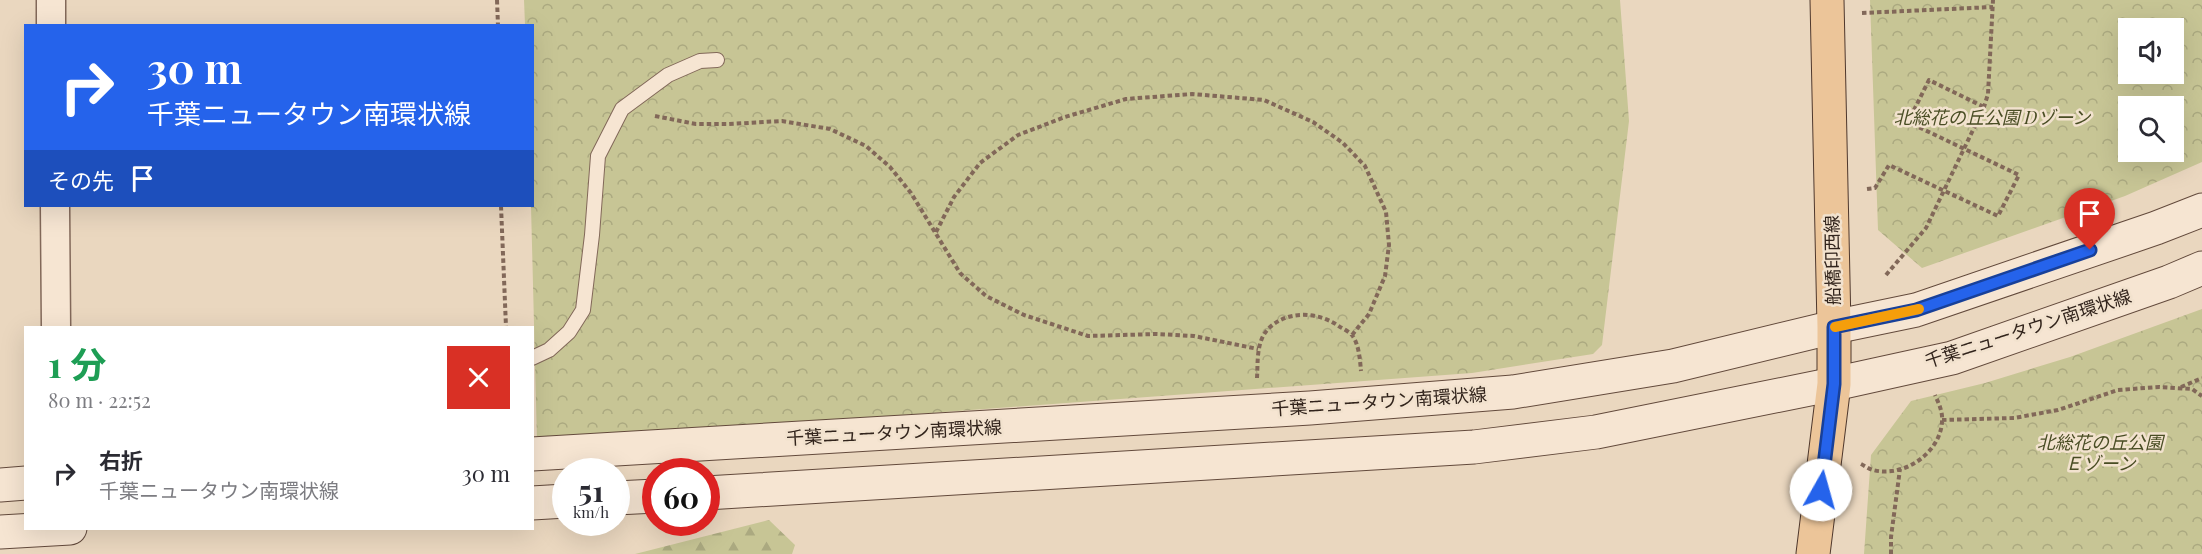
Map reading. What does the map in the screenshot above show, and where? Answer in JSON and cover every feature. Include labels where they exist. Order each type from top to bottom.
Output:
[{"type":"main road","name":"船橋印西線","points":[[1813,554],[1834,384],[1827,0]]},
{"type":"main road","name":"千葉ニュータウン南環状線","points":[[534,454],[1298,409],[1513,392],[1673,366],[1834,327],[1916,310],[2156,228],[2202,210]]},
{"type":"main road","name":"千葉ニュータウン南環状線","points":[[720,492],[1474,447],[1596,432],[1952,358],[2169,282],[2202,268]]},
{"type":"main road","points":[[0,485],[24,483]]},
{"type":"main road","points":[[534,503],[552,502]]},
{"type":"main road","points":[[0,532],[35,530]]},
{"type":"street","points":[[51,0],[51,24]]},
{"type":"street","points":[[55,207],[57,326]]},
{"type":"lane","points":[[534,357],[549,350],[569,332],[583,310],[598,156],[622,110],[668,75],[700,61],[717,60]]},
{"type":"path","points":[[497,0],[498,24]]},
{"type":"path","points":[[1886,275],[1926,228],[1984,107],[1988,94],[1993,0]]},
{"type":"path","points":[[1862,13],[1993,8]]},
{"type":"path","points":[[1868,189],[1875,188],[1889,165],[1998,216],[2019,175],[1908,122],[1929,80],[1984,107]]},
{"type":"path","points":[[935,232],[954,197],[980,163],[1018,135],[1065,117],[1126,99],[1192,94],[1264,100],[1312,122],[1343,143],[1365,166],[1386,212],[1389,245],[1385,276],[1369,314],[1352,335]]},
{"type":"path","points":[[622,110],[696,124],[782,121],[830,129],[866,146],[890,168],[911,193],[960,273],[986,296],[1024,315],[1088,336],[1156,334],[1194,336],[1258,349]]},
{"type":"path","points":[[501,207],[506,326]]},
{"type":"path","points":[[1257,379],[1258,349],[1268,330],[1285,319],[1305,314],[1328,318],[1352,335],[1359,353],[1361,373]]},
{"type":"path","points":[[2178,388],[2202,378]]},
{"type":"path","points":[[1861,464],[1874,470],[1893,471],[1910,466],[1925,456],[1936,441],[1942,420],[1942,411],[1933,389]]},
{"type":"path","points":[[1942,420],[2014,418],[2058,410],[2118,390],[2192,389],[2202,396]]},
{"type":"path","points":[[1891,554],[1900,469]]},
{"type":"green space","points":[[524,0],[1620,0],[1629,121],[1602,345],[1593,354],[1472,373],[537,442],[531,207],[534,207],[534,24],[525,24]]},
{"type":"green space","name":"北総花の丘公園 Dゾーン","points":[[1870,0],[2202,0],[2202,162],[2125,196],[1922,268],[1878,230]]},
{"type":"green space","name":"北総花の丘公園 Ｅゾーン","points":[[2202,309],[2202,554],[1864,554],[1871,455],[1911,401],[1985,383],[2070,357]]},
{"type":"green space","points":[[769,520],[795,545],[792,554],[635,554],[706,536],[720,536],[720,532]]},
{"type":"slow traffic","points":[[1835,327],[1919,309]]},
{"type":"route","points":[[1821,490],[1834,384],[1834,327],[1916,310],[2090,250]]}]
